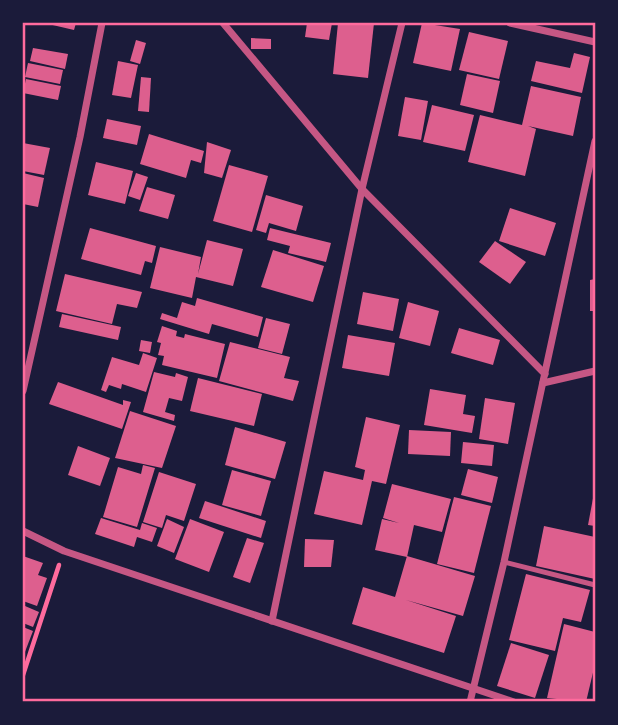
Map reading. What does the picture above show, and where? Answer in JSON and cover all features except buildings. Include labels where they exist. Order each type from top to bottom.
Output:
[{"type":"street","points":[[23,391],[80,137],[102,23]]},
{"type":"street","points":[[223,23],[362,189],[544,379]]},
{"type":"street","points":[[272,621],[362,189],[402,23]]},
{"type":"street","points":[[510,23],[595,42]]},
{"type":"street","points":[[470,702],[504,562],[595,141]]},
{"type":"street","points":[[544,379],[595,371]]},
{"type":"street","points":[[23,531],[64,551],[514,702]]},
{"type":"lane","points":[[504,562],[595,585]]},
{"type":"path","points":[[23,674],[64,551]]}]
